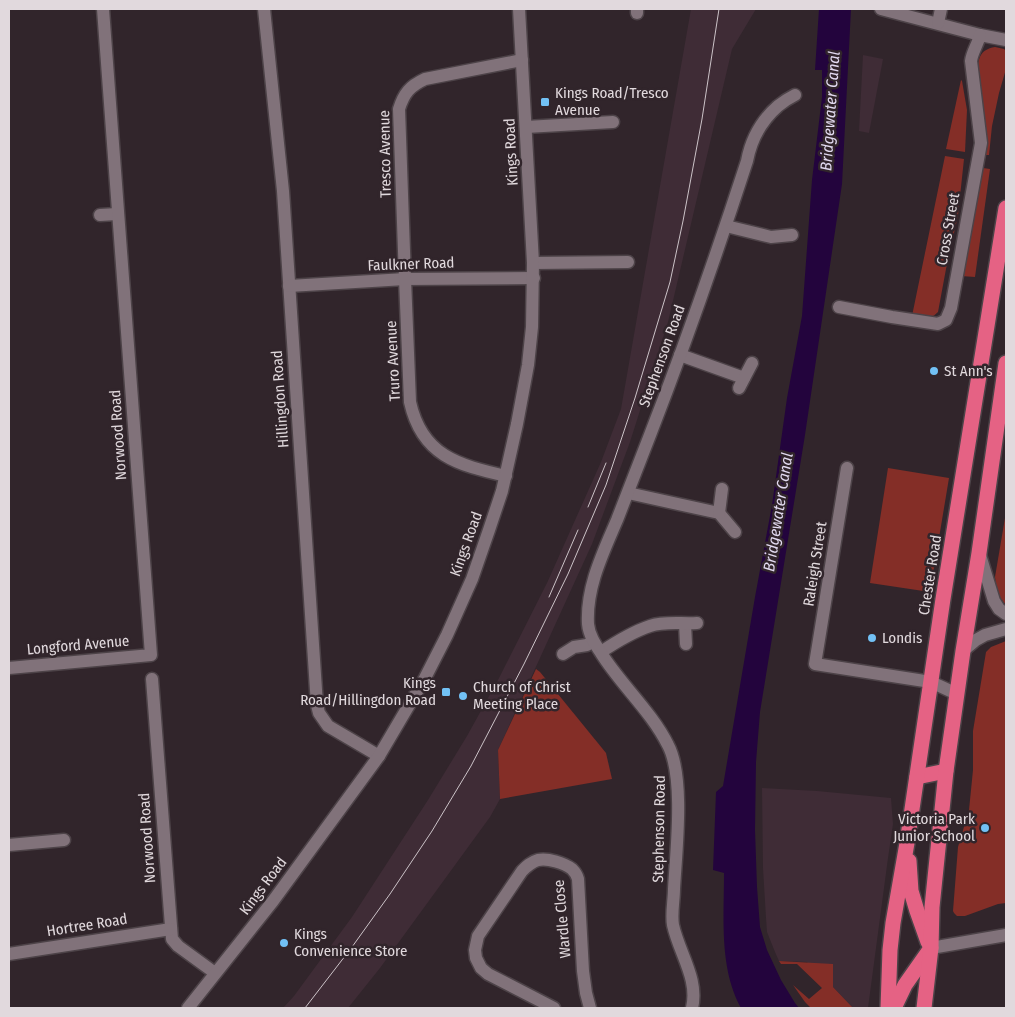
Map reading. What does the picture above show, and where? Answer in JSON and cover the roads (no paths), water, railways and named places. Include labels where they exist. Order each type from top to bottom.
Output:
[{"type":"highway","name":"Chester Road","points":[[888,1008],[891,932],[907,843],[943,599],[1006,208]]},
{"type":"highway","points":[[924,1008],[946,771],[1006,363]]},
{"type":"highway","points":[[917,777],[946,771]]},
{"type":"highway","points":[[907,843],[912,891],[917,912],[931,948]]},
{"type":"highway","points":[[894,1008],[905,985],[931,948]]},
{"type":"street","name":"Norwood Road","points":[[103,9],[151,655]]},
{"type":"street","name":"Hillingdon Road","points":[[264,9],[283,191],[317,705],[319,713],[328,726],[379,756]]},
{"type":"street","name":"Kings Road","points":[[188,1008],[273,901],[379,756],[425,678],[447,635],[472,580],[489,530],[506,476],[528,365],[532,327],[534,278],[519,9]]},
{"type":"street","points":[[881,9],[1006,40]]},
{"type":"street","points":[[938,23],[941,9]]},
{"type":"street","name":"Cross Street","points":[[839,307],[938,324],[946,320],[951,308],[980,143],[971,61],[980,35]]},
{"type":"street","name":"Tresco Avenue","points":[[405,279],[399,109],[402,99],[408,90],[425,79],[522,60]]},
{"type":"street","name":"Stephenson Road","points":[[692,1008],[694,1002],[693,985],[673,923],[677,822],[675,766],[669,746],[658,728],[609,666],[594,641],[588,625],[589,604],[595,573],[628,493],[680,355],[726,226],[755,136],[778,106],[795,95]]},
{"type":"street","points":[[526,127],[613,122]]},
{"type":"street","points":[[100,215],[118,214]]},
{"type":"street","points":[[726,226],[771,237],[792,235]]},
{"type":"street","points":[[533,263],[628,262]]},
{"type":"street","name":"Faulkner Road","points":[[289,286],[405,279],[534,278]]},
{"type":"street","name":"Truro Avenue","points":[[405,279],[410,402],[419,428],[426,440],[439,452],[472,467],[506,476]]},
{"type":"street","points":[[680,355],[742,383],[752,363]]},
{"type":"street","name":"Raleigh Street","points":[[847,468],[815,664],[931,682]]},
{"type":"street","points":[[719,512],[722,489]]},
{"type":"street","points":[[628,493],[719,512],[735,532]]},
{"type":"street","points":[[979,553],[994,601],[999,609],[1006,614]]},
{"type":"street","points":[[601,652],[623,638],[650,626],[661,624],[691,623],[686,644]]},
{"type":"street","points":[[963,650],[985,635],[1004,630]]},
{"type":"street","points":[[563,654],[574,647],[587,645],[594,641]]},
{"type":"street","name":"Longford Avenue","points":[[9,668],[151,655]]},
{"type":"street","name":"Norwood Road","points":[[152,678],[172,938],[187,953],[215,974]]},
{"type":"street","points":[[931,682],[957,694]]},
{"type":"street","points":[[9,845],[64,840]]},
{"type":"street","name":"Wardle Close","points":[[554,1008],[488,974],[481,968],[476,958],[475,950],[478,936],[522,872],[529,864],[544,859],[554,861],[573,870],[578,879],[583,971],[590,1008]]},
{"type":"street","name":"Hortree Road","points":[[9,954],[171,929]]},
{"type":"street","points":[[931,948],[1006,935]]},
{"type":"water","name":"Bridgewater Canal","points":[[819,9],[851,9],[842,184],[805,435],[760,712],[756,762],[755,830],[760,927],[767,950],[781,980],[799,1008],[741,1008],[734,993],[726,960],[724,942],[724,873],[713,870],[716,792],[723,786],[772,505],[787,398],[802,316],[812,180],[822,97],[822,70],[815,70]]},
{"type":"tram line","points":[[305,1008],[390,894],[432,831],[471,766],[568,574],[606,485],[670,282],[702,119],[719,9]]},
{"type":"tram line","points":[[588,507],[606,463]]},
{"type":"tram line","points":[[549,597],[578,530]]},
{"type":"place","name":"Kings Road/Tresco Avenue","points":[[545,102]]},
{"type":"place","name":"St Ann's","points":[[934,371]]},
{"type":"place","name":"Londis","points":[[872,638]]},
{"type":"place","name":"Kings Road/Hillingdon Road","points":[[446,692]]},
{"type":"place","name":"Church of Christ Meeting Place","points":[[463,696]]},
{"type":"place","name":"Victoria Park Junior School","points":[[985,828]]},
{"type":"place","name":"Kings Convenience Store","points":[[284,943]]}]
